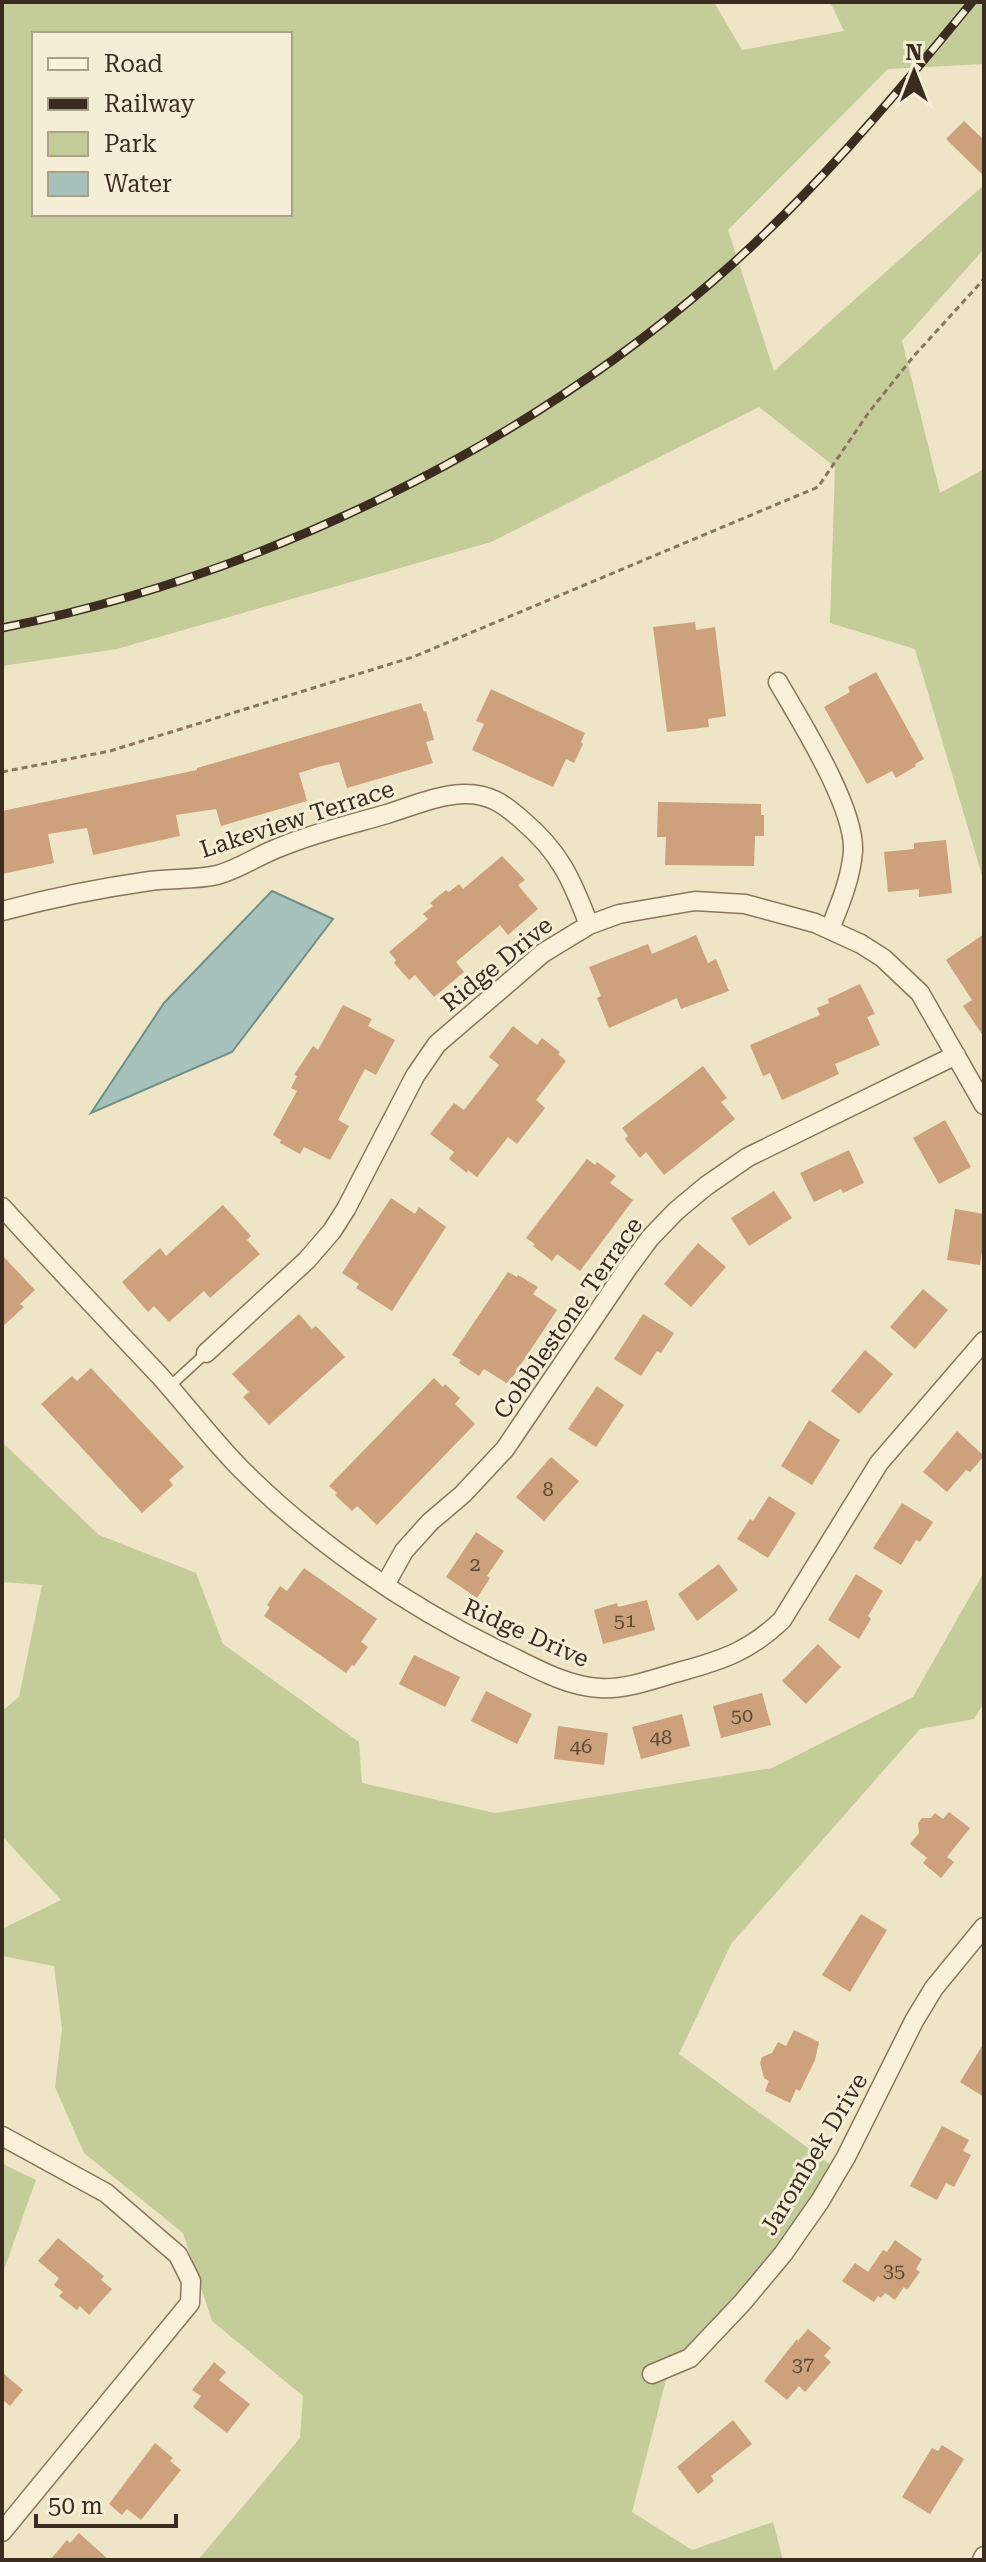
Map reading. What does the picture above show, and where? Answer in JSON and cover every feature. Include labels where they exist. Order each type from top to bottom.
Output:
[{"type":"street","points":[[778,682],[838,794],[851,827],[853,852],[849,877],[830,929]]},
{"type":"street","name":"Lakeview Terrace","points":[[2,911],[80,891],[214,875],[308,837],[440,798],[465,794],[491,797],[502,803],[544,838],[575,888],[589,925]]},
{"type":"street","name":"Ridge Drive","points":[[206,1353],[307,1260],[332,1231],[415,1076],[437,1044],[543,953],[589,925],[619,914],[669,904],[720,901],[771,909],[830,929],[861,944],[920,993],[984,1105]]},
{"type":"street","name":"Cobblestone Terrace","points":[[385,1585],[404,1551],[505,1449],[627,1269],[650,1238],[676,1211],[748,1157],[956,1055]]},
{"type":"street","name":"Ridge Drive","points":[[2,1207],[238,1466],[324,1542],[429,1614],[538,1669],[586,1687],[611,1688],[632,1684],[729,1658],[752,1646],[782,1620],[879,1463],[984,1341]]},
{"type":"street","name":"Jarombek Drive","points":[[652,2374],[690,2358],[783,2254],[846,2157],[920,2010],[984,1927]]},
{"type":"street","points":[[2,2136],[106,2193],[178,2255],[191,2281],[190,2303],[2,2532]]},
{"type":"lane","name":"Ridge Drive","points":[[169,1387],[206,1353]]},
{"type":"path","points":[[2,772],[110,751],[413,657],[818,487],[869,412],[913,357],[984,279]]},
{"type":"green space","points":[[2,2],[714,2],[742,50],[844,31],[830,2],[984,2],[984,64],[888,69],[728,230],[774,371],[984,185],[984,249],[902,341],[940,493],[984,469],[984,882],[915,649],[830,623],[835,467],[759,407],[491,542],[117,649],[2,666]]},
{"type":"green space","points":[[2,1442],[99,1535],[196,1573],[223,1644],[359,1742],[362,1783],[495,1813],[772,1768],[913,1697],[984,1572],[984,1703],[974,1719],[920,1729],[731,1944],[679,2054],[841,2172],[709,2338],[669,2368],[632,2512],[692,2550],[773,2522],[783,2560],[198,2560],[300,2438],[303,2396],[212,2321],[183,2233],[84,2153],[55,2087],[62,2029],[54,1966],[2,1956],[2,1929],[61,1900],[2,1836],[2,1711],[19,1697],[42,1585],[2,1582]]},
{"type":"green space","points":[[2,2166],[36,2180],[2,2275]]},
{"type":"water","points":[[272,891],[333,919],[232,1052],[91,1113],[164,1003]]},
{"type":"building","points":[[964,121],[984,140],[984,176],[946,139]]},
{"type":"building","points":[[695,622],[696,630],[715,627],[726,716],[708,719],[709,727],[667,732],[653,627]]},
{"type":"building","points":[[876,672],[924,759],[896,778],[892,771],[867,784],[824,707],[850,692],[848,687]]},
{"type":"building","points":[[491,689],[585,733],[574,763],[566,759],[553,787],[472,750],[484,724],[476,721]]},
{"type":"building","points":[[421,703],[434,740],[426,742],[433,763],[347,788],[339,762],[318,767],[299,773],[307,801],[221,826],[216,809],[176,815],[180,836],[93,855],[87,828],[48,834],[54,863],[2,874],[2,811],[197,770]]},
{"type":"building","points":[[658,802],[761,804],[764,836],[755,836],[754,866],[665,865],[666,837],[657,837]]},
{"type":"building","points":[[946,840],[952,893],[919,897],[919,889],[888,892],[884,852],[914,849],[914,843]]},
{"type":"building","points":[[502,856],[525,880],[518,885],[538,909],[508,935],[500,925],[456,962],[464,972],[434,997],[415,975],[409,980],[389,952],[428,919],[423,914],[433,906],[430,903],[459,884],[463,889]]},
{"type":"building","points":[[984,934],[984,1037],[963,1006],[972,1000],[946,960]]},
{"type":"building","points":[[696,935],[708,963],[716,959],[729,991],[681,1009],[677,998],[609,1028],[589,967],[648,944],[652,954]]},
{"type":"building","points":[[860,984],[875,1014],[867,1017],[880,1045],[835,1064],[839,1074],[782,1100],[770,1073],[763,1076],[750,1045],[820,1015],[817,1008],[829,1003],[828,999]]},
{"type":"building","points":[[343,1005],[372,1019],[368,1026],[395,1040],[376,1075],[365,1069],[338,1120],[349,1126],[330,1160],[304,1147],[300,1154],[280,1143],[281,1140],[273,1135],[297,1091],[291,1088],[297,1076],[294,1075],[313,1046],[318,1050]]},
{"type":"building","points":[[513,1026],[537,1045],[542,1038],[566,1061],[536,1100],[545,1108],[517,1144],[508,1137],[477,1177],[449,1159],[454,1152],[430,1134],[454,1103],[464,1110],[499,1065],[489,1057]]},
{"type":"building","points":[[703,1066],[727,1098],[721,1102],[735,1119],[664,1175],[646,1152],[640,1158],[625,1139],[628,1136],[622,1128]]},
{"type":"building","points":[[945,1120],[971,1167],[939,1184],[913,1138]]},
{"type":"building","points":[[849,1150],[864,1183],[843,1193],[841,1189],[814,1202],[800,1173]]},
{"type":"building","points":[[587,1159],[595,1165],[597,1162],[616,1176],[610,1183],[633,1200],[580,1271],[557,1254],[552,1261],[526,1238]]},
{"type":"building","points":[[774,1191],[792,1218],[749,1246],[731,1218]]},
{"type":"building","points":[[391,1198],[415,1214],[419,1207],[446,1227],[392,1311],[356,1288],[359,1284],[342,1273]]},
{"type":"building","points":[[223,1205],[251,1236],[247,1240],[260,1254],[210,1298],[204,1291],[169,1322],[154,1306],[148,1312],[122,1282],[160,1248],[166,1256]]},
{"type":"building","points":[[955,1209],[984,1214],[980,1265],[947,1260]]},
{"type":"building","points":[[698,1243],[726,1267],[691,1307],[664,1284]]},
{"type":"building","points":[[2,1255],[35,1290],[20,1304],[24,1307],[2,1327]]},
{"type":"building","points":[[508,1272],[538,1287],[533,1294],[557,1310],[508,1384],[484,1369],[479,1376],[452,1355]]},
{"type":"building","points":[[923,1289],[948,1310],[915,1349],[890,1327]]},
{"type":"building","points":[[299,1314],[312,1329],[316,1326],[345,1357],[269,1425],[243,1397],[249,1392],[232,1374]]},
{"type":"building","points":[[643,1314],[674,1333],[661,1353],[657,1351],[641,1376],[614,1359]]},
{"type":"building","points":[[865,1350],[893,1374],[859,1414],[831,1391]]},
{"type":"building","points":[[91,1368],[184,1467],[169,1480],[173,1485],[142,1513],[41,1404],[72,1376],[77,1381]]},
{"type":"building","points":[[434,1378],[460,1398],[455,1404],[475,1424],[377,1525],[357,1506],[352,1511],[329,1486]]},
{"type":"building","points":[[597,1386],[624,1405],[596,1447],[568,1429]]},
{"type":"building","points":[[809,1420],[840,1440],[812,1485],[781,1466]]},
{"type":"building","points":[[957,1431],[984,1456],[970,1472],[966,1470],[947,1492],[923,1472]]},
{"type":"building","points":[[551,1457],[579,1481],[544,1521],[516,1497]]},
{"type":"building","points":[[769,1496],[796,1513],[768,1558],[737,1539]]},
{"type":"building","points":[[902,1503],[933,1522],[920,1542],[916,1540],[901,1565],[873,1548]]},
{"type":"building","points":[[476,1532],[504,1551],[477,1598],[446,1577]]},
{"type":"building","points":[[719,1564],[738,1590],[697,1621],[678,1594]]},
{"type":"building","points":[[304,1568],[377,1619],[361,1642],[368,1647],[346,1673],[264,1616],[270,1607],[267,1605],[280,1586],[287,1591]]},
{"type":"building","points":[[856,1574],[883,1591],[859,1639],[828,1620]]},
{"type":"building","points":[[647,1600],[655,1630],[603,1644],[594,1610],[617,1603],[618,1607]]},
{"type":"building","points":[[818,1644],[841,1667],[806,1704],[782,1681]]},
{"type":"building","points":[[414,1655],[460,1677],[445,1707],[399,1684]]},
{"type":"building","points":[[486,1691],[532,1714],[517,1744],[471,1721]]},
{"type":"building","points":[[762,1693],[771,1725],[721,1738],[713,1706]]},
{"type":"building","points":[[682,1714],[690,1746],[641,1759],[632,1727]]},
{"type":"building","points":[[558,1726],[608,1733],[604,1765],[554,1759]]},
{"type":"building","points":[[949,1812],[970,1828],[947,1857],[954,1862],[941,1878],[923,1863],[927,1858],[910,1844],[919,1833],[918,1823],[922,1818],[931,1818],[935,1813],[943,1819]]},
{"type":"building","points":[[861,1914],[887,1930],[850,1992],[822,1975]]},
{"type":"building","points":[[794,2030],[819,2042],[815,2060],[800,2091],[796,2089],[790,2103],[765,2091],[769,2081],[764,2078],[760,2063],[762,2057],[772,2053],[778,2042],[786,2046]]},
{"type":"building","points":[[984,2043],[984,2097],[960,2082]]},
{"type":"building","points":[[942,2126],[969,2140],[963,2151],[971,2155],[954,2187],[946,2183],[937,2200],[910,2186]]},
{"type":"building","points":[[58,2238],[104,2276],[101,2280],[112,2289],[89,2315],[80,2306],[77,2310],[59,2296],[63,2292],[54,2285],[59,2278],[38,2261]]},
{"type":"building","points":[[895,2240],[922,2259],[916,2269],[920,2272],[895,2300],[885,2293],[874,2302],[842,2281],[855,2263],[868,2272],[883,2250],[887,2252]]},
{"type":"building","points":[[808,2329],[831,2348],[824,2356],[831,2362],[805,2392],[799,2386],[787,2400],[764,2381]]},
{"type":"building","points":[[214,2362],[226,2372],[219,2380],[250,2404],[227,2433],[193,2407],[201,2396],[192,2390]]},
{"type":"building","points":[[2,2372],[23,2390],[10,2406],[2,2399]]},
{"type":"building","points":[[733,2420],[752,2444],[711,2476],[714,2481],[698,2494],[677,2467]]},
{"type":"building","points":[[155,2443],[173,2458],[170,2461],[181,2470],[141,2520],[127,2509],[122,2515],[109,2504]]},
{"type":"building","points":[[942,2445],[964,2459],[930,2514],[902,2497],[932,2448],[938,2451]]},
{"type":"building","points":[[79,2533],[109,2560],[50,2560],[67,2540],[70,2543]]},
{"type":"railway","points":[[2,628],[98,605],[193,576],[287,541],[379,500],[468,453],[554,400],[636,343],[749,249],[848,147],[972,2]]}]
